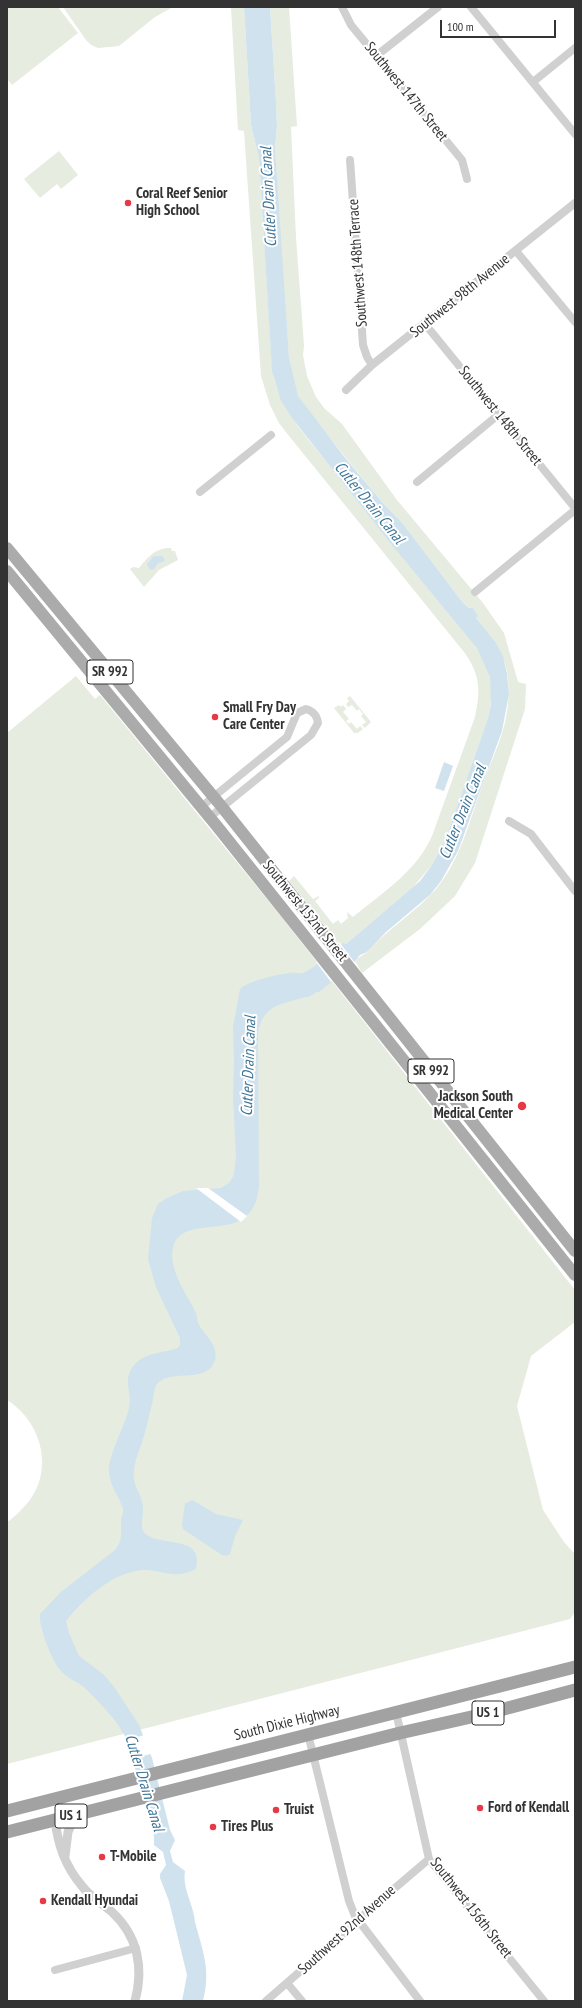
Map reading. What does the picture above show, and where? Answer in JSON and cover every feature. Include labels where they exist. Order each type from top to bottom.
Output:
[{"type":"highway","name":"South Dixie Highway","points":[[7,1811],[163,1770],[575,1667]]},
{"type":"highway","name":"US 1","points":[[7,1832],[400,1733],[489,1713],[575,1690]]},
{"type":"highway","points":[[55,1820],[63,1805],[77,1793]]},
{"type":"main road","name":"Southwest 152nd Street","points":[[7,548],[222,808],[575,1251]]},
{"type":"main road","name":"Southwest 152nd Street","points":[[7,571],[210,817],[575,1275]]},
{"type":"street","name":"Southwest 147th Street","points":[[342,7],[351,25],[462,160],[467,179]]},
{"type":"street","points":[[376,56],[438,7]]},
{"type":"street","points":[[471,7],[575,134]]},
{"type":"street","points":[[533,82],[575,48]]},
{"type":"street","name":"Southwest 148th Terrace","points":[[350,160],[363,345],[372,365]]},
{"type":"street","name":"Southwest 98th Avenue","points":[[346,390],[372,365],[575,203]]},
{"type":"street","points":[[516,251],[575,322]]},
{"type":"street","name":"Southwest 148th Street","points":[[425,324],[575,509]]},
{"type":"street","points":[[417,482],[498,415]]},
{"type":"street","points":[[200,492],[272,435]]},
{"type":"street","points":[[475,592],[575,509]]},
{"type":"street","points":[[201,806],[287,737],[297,713],[306,709],[316,715],[318,723],[311,735],[210,817]]},
{"type":"street","points":[[508,821],[531,834],[575,891]]},
{"type":"street","name":"Southwest 156th Street","points":[[396,1712],[429,1859],[544,2001]]},
{"type":"street","points":[[308,1734],[349,1900],[358,1921],[420,2001]]},
{"type":"street","points":[[65,1856],[68,1832],[75,1815]]},
{"type":"street","points":[[55,1820],[59,1846],[81,1885],[121,1923],[136,1948],[140,1974],[135,2001]]},
{"type":"street","name":"Southwest 92nd Avenue","points":[[266,2001],[429,1859]]},
{"type":"street","points":[[55,1970],[136,1948]]},
{"type":"street","points":[[287,1983],[302,2001]]},
{"type":"shaded area","points":[[8,7],[58,7],[78,33],[12,85],[7,79]]},
{"type":"shaded area","points":[[63,7],[173,7],[155,17],[119,46],[98,48],[91,45],[86,40]]},
{"type":"shaded area","points":[[231,7],[244,7],[251,125],[259,158],[272,365],[275,381],[280,395],[286,408],[304,434],[475,644],[487,667],[491,679],[491,706],[488,718],[445,841],[432,865],[413,887],[346,944],[341,944],[336,940],[289,881],[294,876],[313,899],[319,896],[319,898],[315,901],[333,924],[338,920],[341,924],[348,918],[347,912],[353,917],[408,871],[425,849],[432,836],[475,717],[478,699],[478,683],[473,668],[464,652],[289,436],[279,423],[270,405],[261,376],[244,131],[238,130]]},
{"type":"shaded area","points":[[270,7],[289,7],[297,126],[291,127],[296,237],[304,346],[303,355],[307,376],[316,397],[324,408],[342,424],[397,500],[483,603],[504,633],[518,682],[526,684],[525,709],[475,863],[455,896],[420,929],[362,973],[355,961],[428,897],[436,889],[453,864],[465,836],[506,720],[508,707],[508,681],[502,656],[495,643],[476,618],[477,615],[473,608],[469,608],[463,603],[404,525],[382,502],[312,416],[298,396],[294,387],[289,358],[283,285],[275,148],[277,126]]},
{"type":"shaded area","points":[[59,151],[78,175],[61,189],[57,184],[40,198],[24,179]]},
{"type":"shaded area","points":[[171,548],[172,551],[175,551],[178,560],[159,570],[144,587],[130,569],[133,567],[139,568],[149,556],[156,551]]},
{"type":"shaded area","points":[[76,676],[95,699],[100,695],[276,910],[575,1290],[575,1322],[531,1356],[517,1406],[543,1510],[564,1542],[575,1554],[575,1612],[570,1619],[7,1764],[7,1522],[19,1512],[32,1497],[39,1483],[42,1467],[41,1452],[37,1437],[30,1423],[20,1410],[7,1400],[7,733]]},
{"type":"shaded area","points":[[350,696],[371,722],[365,728],[362,725],[366,722],[361,716],[363,714],[359,709],[357,711],[352,705],[348,707],[346,704],[349,701],[347,698]]},
{"type":"shaded area","points":[[339,705],[341,707],[343,705],[346,709],[343,712],[349,719],[346,721],[349,724],[351,722],[357,729],[360,726],[363,729],[358,733],[354,733],[334,708]]},
{"type":"water","name":"Cutler Drain Canal","points":[[244,7],[270,7],[277,126],[275,148],[289,358],[298,396],[343,455],[382,502],[404,525],[463,603],[469,608],[473,608],[478,616],[476,618],[496,643],[503,656],[509,694],[502,731],[458,851],[441,881],[430,895],[386,932],[367,952],[360,955],[351,966],[319,992],[316,992],[310,996],[286,1002],[273,1008],[268,1011],[260,1024],[258,1033],[259,1186],[254,1205],[246,1217],[234,1223],[192,1230],[181,1235],[174,1244],[172,1252],[173,1261],[178,1279],[196,1312],[198,1323],[213,1345],[216,1355],[211,1367],[206,1372],[174,1376],[166,1378],[157,1384],[145,1433],[136,1459],[134,1480],[143,1505],[143,1531],[149,1536],[186,1545],[193,1550],[197,1557],[196,1569],[183,1574],[172,1574],[148,1570],[124,1574],[102,1586],[82,1603],[66,1621],[69,1633],[79,1656],[103,1674],[115,1688],[139,1725],[152,1758],[170,1830],[175,1840],[170,1851],[173,1862],[185,1871],[185,1884],[193,1909],[205,1961],[206,1980],[203,2001],[182,2001],[187,1975],[169,1901],[160,1878],[160,1874],[166,1865],[163,1852],[154,1845],[154,1837],[128,1743],[121,1729],[104,1708],[84,1687],[66,1676],[60,1670],[43,1634],[40,1614],[61,1592],[118,1547],[121,1536],[121,1519],[123,1510],[111,1482],[109,1465],[129,1408],[129,1375],[139,1360],[150,1355],[178,1348],[180,1344],[180,1338],[156,1287],[148,1259],[152,1218],[158,1204],[167,1198],[183,1191],[221,1188],[229,1183],[234,1175],[236,1155],[233,1098],[233,1027],[240,989],[250,983],[264,978],[292,973],[303,973],[308,970],[319,963],[338,946],[343,943],[346,944],[420,881],[432,865],[445,841],[488,718],[491,704],[490,677],[477,648],[392,545],[292,418],[281,401],[272,371],[259,158],[251,125]]},
{"type":"water","points":[[154,556],[162,556],[165,560],[158,563],[154,569],[150,570],[147,564]]},
{"type":"water","points":[[444,762],[453,766],[444,791],[435,788]]},
{"type":"water","points":[[192,1500],[216,1514],[243,1520],[235,1536],[230,1554],[226,1556],[222,1555],[183,1529],[182,1524],[185,1504]]},
{"type":"pier","points":[[340,943],[355,963],[331,982],[316,962]]},
{"type":"pier","points":[[196,1188],[208,1188],[247,1216],[241,1222]]},
{"type":"pier","points":[[145,1735],[151,1754],[130,1759],[125,1740]]},
{"type":"place","name":"Coral Reef Senior High School","points":[[128,203]]},
{"type":"place","name":"Small Fry Day Care Center","points":[[215,717]]},
{"type":"place","name":"Jackson South Medical Center","points":[[522,1106]]},
{"type":"place","name":"Ford of Kendall","points":[[480,1808]]},
{"type":"place","name":"Truist","points":[[276,1810]]},
{"type":"place","name":"Tires Plus","points":[[213,1827]]},
{"type":"place","name":"T-Mobile","points":[[102,1857]]},
{"type":"place","name":"Kendall Hyundai","points":[[43,1901]]}]
